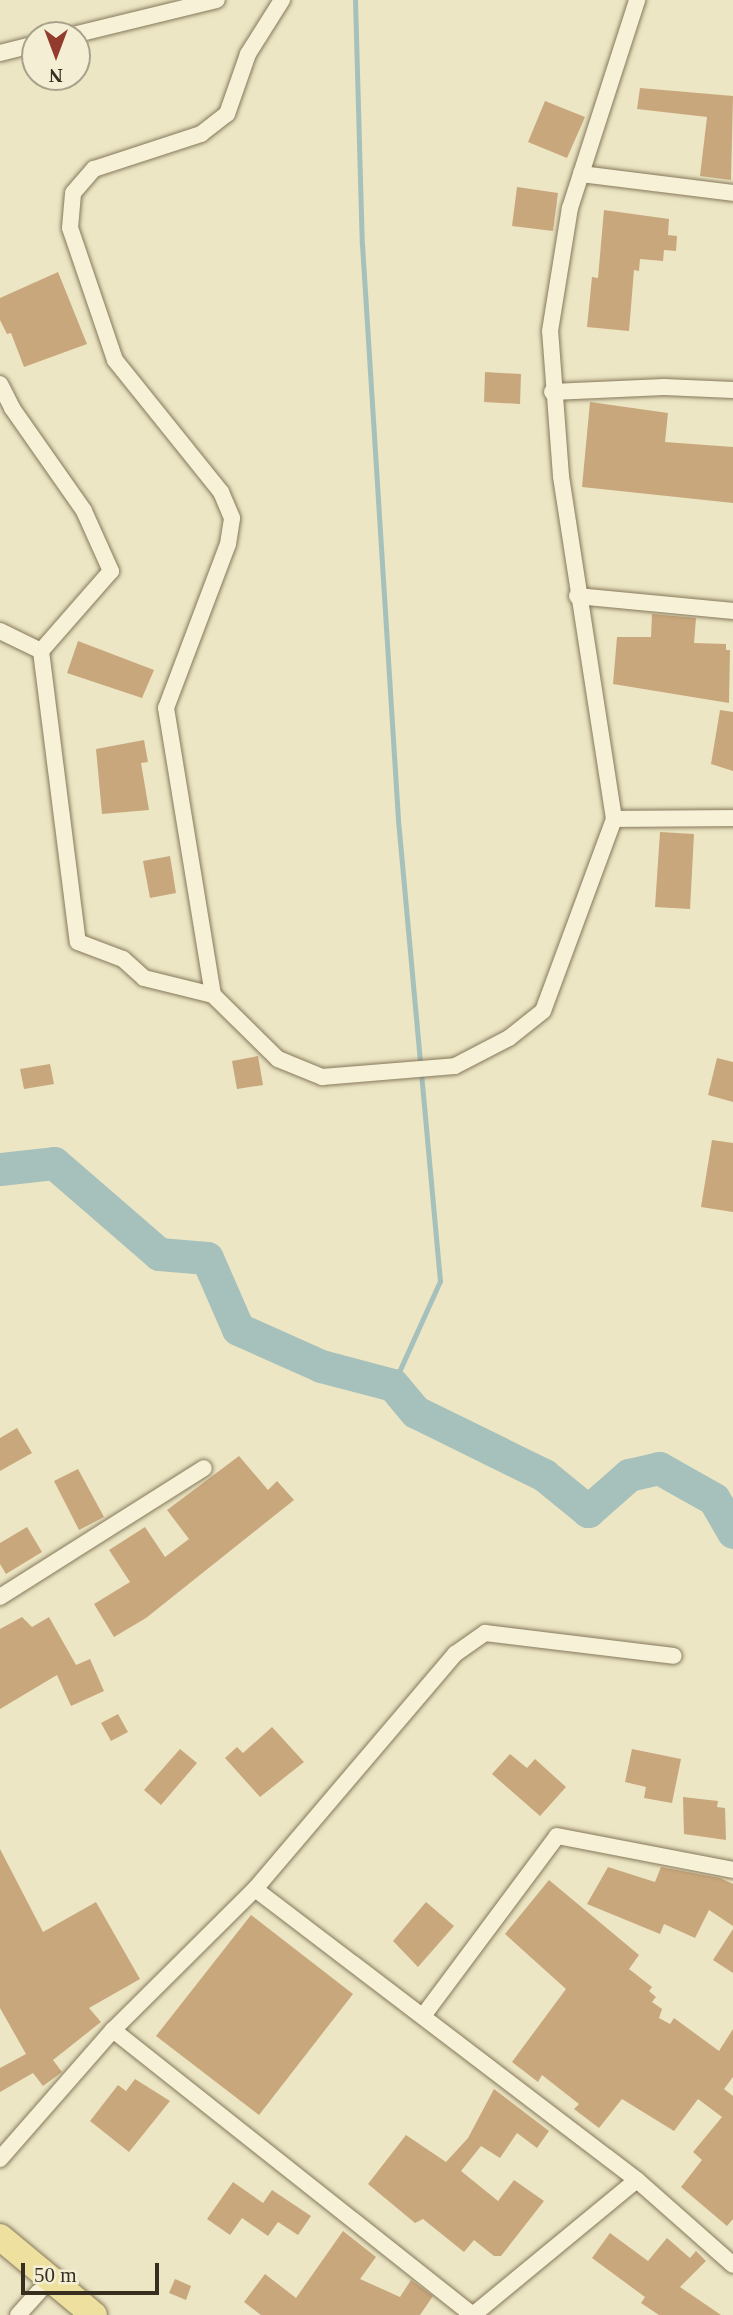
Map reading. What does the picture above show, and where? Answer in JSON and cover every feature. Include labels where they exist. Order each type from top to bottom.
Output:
[{"type":"main road","points":[[0,2237],[94,2315]]},
{"type":"main road","points":[[0,2258],[70,2315]]},
{"type":"street","points":[[91,31],[217,0]]},
{"type":"street","points":[[213,995],[166,708],[228,544],[232,518],[221,492],[115,360],[70,228],[73,193],[94,169],[201,134],[228,114],[248,54],[282,0]]},
{"type":"street","points":[[0,383],[12,408],[83,511],[111,572],[41,651],[78,942],[123,959],[144,978],[213,995],[278,1059],[322,1077],[455,1066],[509,1038],[543,1011],[614,819],[578,596],[552,392],[550,331],[570,208],[637,0]]},
{"type":"street","points":[[0,53],[21,48]]},
{"type":"street","points":[[581,174],[733,193]]},
{"type":"street","points":[[552,392],[664,387],[733,390]]},
{"type":"street","points":[[578,596],[733,611]]},
{"type":"street","points":[[0,631],[41,651]]},
{"type":"street","points":[[614,819],[733,818]]},
{"type":"street","points":[[0,1597],[204,1468]]},
{"type":"street","points":[[0,2159],[113,2031],[255,1889],[455,1654],[485,1633],[674,1656]]},
{"type":"street","points":[[423,2017],[557,1836],[733,1870]]},
{"type":"street","points":[[255,1889],[637,2179],[733,2265]]},
{"type":"street","points":[[113,2031],[473,2315],[637,2179]]},
{"type":"street","points":[[18,2315],[39,2292]]},
{"type":"building","points":[[640,88],[733,96],[731,180],[700,176],[707,117],[637,109]]},
{"type":"building","points":[[545,101],[585,117],[567,158],[528,142]]},
{"type":"building","points":[[517,187],[558,193],[553,231],[512,226]]},
{"type":"building","points":[[604,210],[669,219],[668,235],[677,236],[676,251],[664,250],[663,261],[640,259],[639,271],[634,270],[629,331],[587,327],[592,277],[598,278]]},
{"type":"building","points":[[58,272],[87,344],[24,367],[11,333],[7,334],[0,320],[0,298]]},
{"type":"building","points":[[485,372],[521,374],[520,404],[484,402]]},
{"type":"building","points":[[590,402],[668,413],[665,442],[733,447],[733,503],[582,487]]},
{"type":"building","points":[[652,614],[696,618],[694,643],[726,644],[726,650],[730,650],[729,703],[613,684],[617,637],[651,637]]},
{"type":"building","points":[[78,641],[154,670],[142,698],[67,673]]},
{"type":"building","points":[[720,710],[733,712],[733,771],[711,764]]},
{"type":"building","points":[[144,740],[148,762],[141,763],[149,810],[102,814],[96,749]]},
{"type":"building","points":[[660,832],[694,834],[690,909],[655,907]]},
{"type":"building","points":[[170,856],[176,893],[150,898],[143,861]]},
{"type":"building","points":[[258,1056],[263,1085],[237,1089],[232,1061]]},
{"type":"building","points":[[717,1058],[733,1062],[733,1102],[708,1095]]},
{"type":"building","points":[[50,1064],[54,1084],[24,1089],[20,1069]]},
{"type":"building","points":[[712,1140],[733,1143],[733,1212],[701,1207]]},
{"type":"building","points":[[17,1428],[32,1453],[0,1471],[0,1438]]},
{"type":"building","points":[[239,1456],[268,1490],[277,1481],[294,1500],[146,1618],[114,1637],[94,1604],[130,1582],[109,1550],[145,1527],[165,1557],[189,1539],[167,1510]]},
{"type":"building","points":[[78,1469],[104,1517],[79,1530],[54,1481]]},
{"type":"building","points":[[27,1527],[42,1552],[6,1574],[0,1564],[0,1543]]},
{"type":"building","points":[[22,1617],[32,1627],[49,1617],[76,1665],[90,1659],[104,1691],[71,1706],[57,1675],[0,1709],[0,1629]]},
{"type":"building","points":[[118,1714],[128,1732],[111,1741],[101,1723]]},
{"type":"building","points":[[272,1727],[304,1762],[260,1797],[225,1758],[237,1747],[243,1753]]},
{"type":"building","points":[[180,1749],[197,1763],[161,1805],[144,1790]]},
{"type":"building","points":[[632,1749],[681,1759],[672,1803],[644,1798],[646,1787],[625,1782]]},
{"type":"building","points":[[510,1754],[527,1768],[535,1759],[566,1787],[540,1816],[492,1774]]},
{"type":"building","points":[[683,1797],[718,1801],[717,1807],[725,1808],[726,1840],[684,1834]]},
{"type":"building","points":[[0,1849],[43,1932],[96,1902],[140,1979],[89,2008],[101,2022],[53,2060],[62,2072],[43,2086],[33,2073],[0,2092],[0,2068],[26,2054],[0,2008]]},
{"type":"building","points":[[608,1867],[655,1882],[661,1867],[720,1878],[733,1884],[733,1926],[709,1910],[695,1938],[664,1924],[660,1934],[587,1904]]},
{"type":"building","points":[[549,1880],[639,1955],[629,1969],[652,1987],[649,1991],[656,1997],[652,2002],[662,2009],[659,2018],[670,2024],[674,2018],[719,2051],[733,2029],[733,2077],[724,2089],[733,2096],[733,2219],[727,2226],[681,2187],[702,2160],[693,2152],[722,2117],[698,2099],[674,2131],[622,2099],[599,2128],[574,2109],[579,2104],[542,2075],[538,2082],[512,2062],[566,1989],[505,1934]]},
{"type":"building","points":[[426,1902],[454,1926],[418,1967],[393,1941]]},
{"type":"building","points":[[251,1915],[353,1994],[259,2115],[156,2036]]},
{"type":"building","points":[[733,1929],[733,1973],[713,1960]]},
{"type":"building","points":[[135,2079],[170,2101],[129,2152],[90,2121],[118,2085],[126,2091]]},
{"type":"building","points":[[494,2089],[549,2131],[537,2148],[517,2133],[500,2158],[481,2146],[461,2171],[498,2201],[514,2180],[544,2201],[501,2256],[494,2256],[474,2240],[464,2252],[423,2219],[415,2223],[368,2184],[406,2135],[446,2162],[468,2138]]},
{"type":"building","points":[[233,2182],[263,2203],[272,2190],[311,2216],[298,2235],[278,2222],[268,2236],[242,2218],[230,2235],[207,2219]]},
{"type":"building","points":[[343,2231],[376,2257],[360,2279],[400,2297],[411,2280],[433,2296],[420,2315],[261,2315],[244,2302],[265,2274],[296,2298]]},
{"type":"building","points":[[610,2233],[648,2261],[667,2238],[690,2258],[696,2251],[706,2261],[680,2287],[721,2315],[659,2315],[641,2303],[645,2297],[592,2258]]},
{"type":"building","points":[[175,2279],[191,2286],[186,2300],[169,2293]]},
{"type":"waterway","points":[[355,0],[362,244],[398,820],[440,1281],[393,1385]]},
{"type":"waterway","points":[[0,1169],[54,1163],[159,1254],[207,1258],[238,1329],[321,1366],[393,1385],[416,1412],[544,1475],[588,1511],[629,1475],[659,1468],[714,1499],[733,1532]]}]
